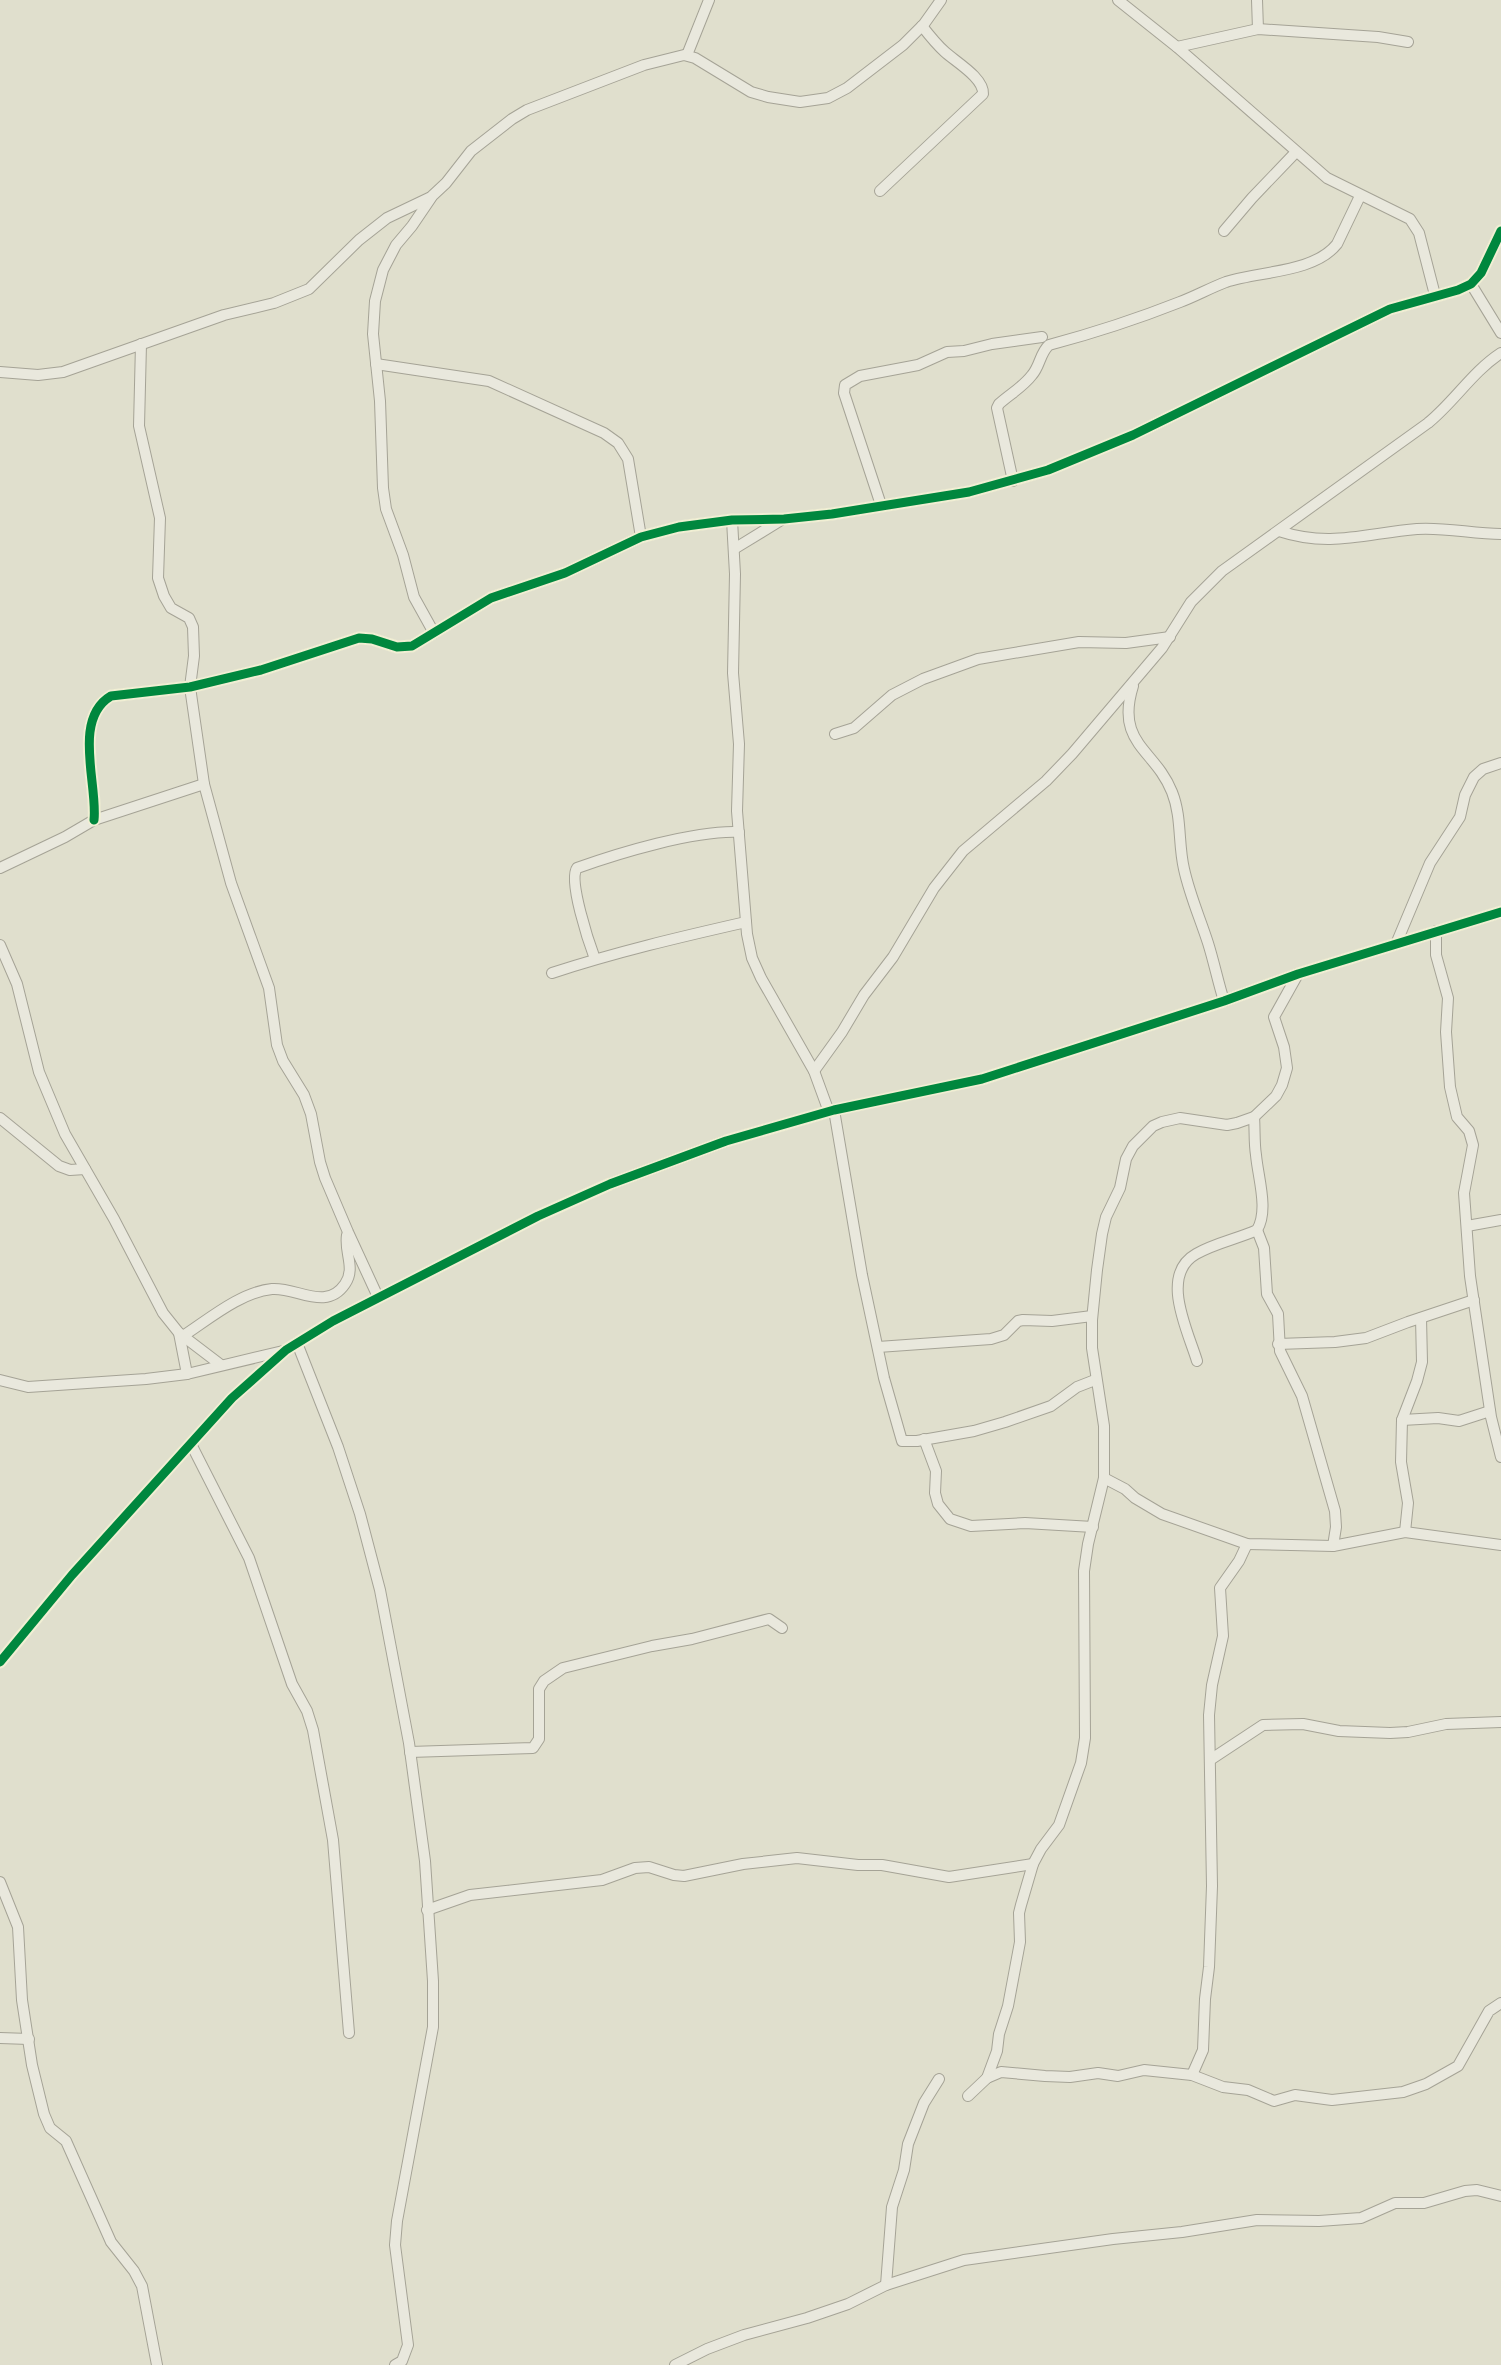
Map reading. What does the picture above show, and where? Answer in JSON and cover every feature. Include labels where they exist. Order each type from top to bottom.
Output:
[{"type":"street","points":[[687,55],[709,0]]},
{"type":"street","points":[[434,633],[414,597],[403,555],[386,508],[383,488],[380,401],[373,334],[375,301],[383,270],[396,245],[431,197],[446,183],[471,151],[512,118],[628,71],[687,55],[751,92],[782,100],[814,101],[828,98],[847,88],[903,45],[922,26],[941,0]]},
{"type":"street","points":[[1118,0],[1177,47],[1326,178],[1410,219],[1419,233],[1435,295]]},
{"type":"street","points":[[1257,0],[1258,28]]},
{"type":"street","points":[[880,191],[983,94],[983,88],[968,70],[944,51],[922,26]]},
{"type":"street","points":[[1177,47],[1258,28],[1368,36],[1408,42]]},
{"type":"street","points":[[1224,231],[1296,152]]},
{"type":"street","points":[[1013,481],[997,408],[1030,378],[1049,345],[1088,335],[1182,302],[1223,283],[1242,277],[1288,269],[1316,259],[1333,249],[1360,196]]},
{"type":"street","points":[[0,372],[53,374],[108,357],[224,315],[274,303],[309,289],[359,240],[387,218],[431,197]]},
{"type":"street","points":[[94,820],[89,756],[95,714],[102,702],[120,694],[190,687],[272,667],[346,640],[372,639],[405,648],[491,598],[565,573],[641,537],[679,527],[732,520],[784,519],[832,514],[969,492],[1048,470],[1101,449],[1390,309],[1458,290],[1471,284],[1481,273],[1501,231]]},
{"type":"street","points":[[1471,284],[1501,333]]},
{"type":"street","points":[[881,505],[844,393],[845,385],[868,374],[913,367],[947,352],[1042,337]]},
{"type":"street","points":[[141,344],[139,426],[160,518],[158,578],[171,608],[189,618],[193,627],[194,656],[190,687],[204,784],[231,883],[269,988],[277,1045],[283,1061],[304,1095],[311,1114],[320,1162],[348,1232],[378,1297]]},
{"type":"street","points":[[814,1071],[842,1032],[864,995],[893,957],[934,888],[963,850],[1046,781],[1170,637],[1191,602],[1222,571],[1428,423],[1447,407],[1486,362],[1501,353]]},
{"type":"street","points":[[376,364],[489,381],[604,433],[618,443],[628,459],[641,537]]},
{"type":"street","points":[[734,549],[784,519]]},
{"type":"street","points":[[732,520],[734,549],[733,673],[738,723],[739,832],[746,922],[752,958],[814,1071],[832,1111],[860,1264],[900,1438],[905,1442],[974,1431],[1045,1409],[1077,1387],[1095,1380]]},
{"type":"street","points":[[1279,531],[1308,538],[1330,539],[1428,529],[1501,534]]},
{"type":"street","points":[[835,734],[854,728],[892,695],[913,684],[978,659],[1079,642],[1126,643],[1170,637]]},
{"type":"street","points":[[1134,681],[1128,704],[1132,730],[1136,743],[1157,767],[1172,792],[1186,875],[1224,1001]]},
{"type":"street","points":[[1396,944],[1430,862],[1460,817],[1465,795],[1474,777],[1483,769],[1501,763]]},
{"type":"street","points":[[0,868],[65,837],[94,820],[204,784]]},
{"type":"street","points":[[595,959],[580,911],[574,874],[577,868],[622,853],[680,840],[739,832]]},
{"type":"street","points":[[0,1662],[72,1575],[232,1398],[286,1350],[378,1297],[538,1216],[610,1184],[726,1141],[832,1111],[977,1080],[1298,975],[1501,912]]},
{"type":"street","points":[[552,974],[595,959],[689,934],[746,922]]},
{"type":"street","points":[[1436,931],[1436,955],[1448,998],[1446,1032],[1450,1087],[1457,1117],[1469,1131],[1473,1145],[1465,1181],[1467,1226],[1474,1300],[1490,1409],[1501,1456]]},
{"type":"street","points":[[1,951],[17,984],[39,1072],[65,1134],[163,1313],[181,1334],[221,1365]]},
{"type":"street","points":[[987,2078],[997,2051],[999,2034],[1008,2006],[1020,1942],[1019,1913],[1034,1864],[1041,1849],[1059,1826],[1082,1764],[1085,1738],[1084,1571],[1104,1478],[1104,1426],[1095,1380],[1092,1317],[1106,1217],[1120,1188],[1126,1159],[1132,1146],[1153,1126],[1171,1119],[1193,1119],[1227,1125],[1254,1117],[1276,1096],[1287,1068],[1284,1047],[1274,1017],[1298,975]]},
{"type":"street","points":[[1197,1361],[1177,1289],[1177,1279],[1181,1267],[1194,1255],[1257,1230],[1262,1220],[1254,1117]]},
{"type":"street","points":[[0,1118],[60,1166],[70,1170],[85,1169]]},
{"type":"street","points":[[1467,1226],[1501,1220]]},
{"type":"street","points":[[1257,1230],[1264,1248],[1268,1294],[1278,1314],[1278,1344],[1282,1357],[1302,1396],[1335,1511],[1336,1527],[1333,1546]]},
{"type":"street","points":[[181,1334],[255,1293],[283,1289],[320,1299],[338,1291],[344,1285],[351,1268],[347,1249],[348,1232]]},
{"type":"street","points":[[1278,1344],[1335,1342],[1366,1338],[1474,1300]]},
{"type":"street","points":[[878,1347],[991,1339],[1004,1335],[1018,1321],[1052,1321],[1092,1317]]},
{"type":"street","points":[[1405,1532],[1408,1503],[1401,1462],[1402,1420],[1422,1362],[1420,1318]]},
{"type":"street","points":[[181,1334],[187,1374]]},
{"type":"street","points":[[297,1343],[338,1447],[360,1514],[380,1590],[410,1752],[425,1862],[433,1981],[433,2027],[396,2233],[396,2263],[408,2345],[402,2361],[394,2365]]},
{"type":"street","points":[[0,1380],[28,1387],[109,1383],[187,1374],[286,1350]]},
{"type":"street","points":[[1402,1420],[1438,1418],[1458,1421],[1490,1409],[1500,1398]]},
{"type":"street","points":[[924,1439],[936,1471],[935,1493],[938,1504],[950,1519],[971,1526],[1025,1523],[1093,1527]]},
{"type":"street","points":[[190,1444],[249,1558],[291,1684],[307,1711],[313,1730],[333,1840],[349,2033]]},
{"type":"street","points":[[1104,1478],[1162,1514],[1247,1544],[1333,1546],[1405,1532],[1501,1545]]},
{"type":"street","points":[[1192,2075],[1203,2050],[1209,1967],[1212,1886],[1209,1714],[1212,1685],[1223,1636],[1220,1588],[1247,1544]]},
{"type":"street","points":[[410,1752],[533,1748],[539,1739],[539,1689],[544,1681],[563,1668],[652,1646],[692,1639],[755,1621],[769,1619],[782,1628]]},
{"type":"street","points":[[1210,1760],[1263,1725],[1303,1724],[1339,1731],[1390,1733],[1408,1732],[1446,1724],[1501,1722]]},
{"type":"street","points":[[427,1911],[470,1895],[602,1880],[635,1868],[649,1867],[684,1876],[743,1864],[797,1858],[858,1865],[882,1865],[949,1878],[1034,1864]]},
{"type":"street","points":[[0,1882],[18,1927],[22,2000],[32,2065],[46,2122],[66,2141],[111,2242],[134,2271],[142,2286],[157,2365]]},
{"type":"street","points":[[968,2096],[987,2078],[1001,2072],[1070,2077],[1098,2073],[1124,2076],[1144,2070],[1192,2075],[1223,2087],[1248,2090],[1274,2102],[1295,2095],[1332,2100],[1403,2092],[1426,2084],[1458,2066],[1489,2012],[1501,2003]]},
{"type":"street","points":[[0,2038],[29,2039]]},
{"type":"street","points":[[886,2285],[892,2207],[904,2170],[908,2144],[924,2103],[939,2079]]},
{"type":"street","points":[[675,2365],[707,2349],[744,2335],[807,2318],[848,2304],[886,2285],[964,2260],[1257,2220],[1319,2222],[1361,2218],[1395,2203],[1424,2203],[1465,2191],[1477,2190],[1501,2196]]},
{"type":"cycle path","points":[[94,820],[89,754],[92,720],[99,706],[111,696],[190,687],[261,670],[359,638],[372,639],[397,647],[412,646],[491,598],[565,573],[641,537],[679,527],[732,520],[784,519],[832,514],[969,492],[1048,470],[1133,435],[1390,309],[1458,290],[1471,284],[1481,273],[1501,231]]},
{"type":"cycle path","points":[[0,1662],[72,1575],[232,1398],[286,1350],[333,1321],[538,1216],[610,1184],[726,1141],[834,1110],[982,1079],[1224,1001],[1298,974],[1501,912]]}]
